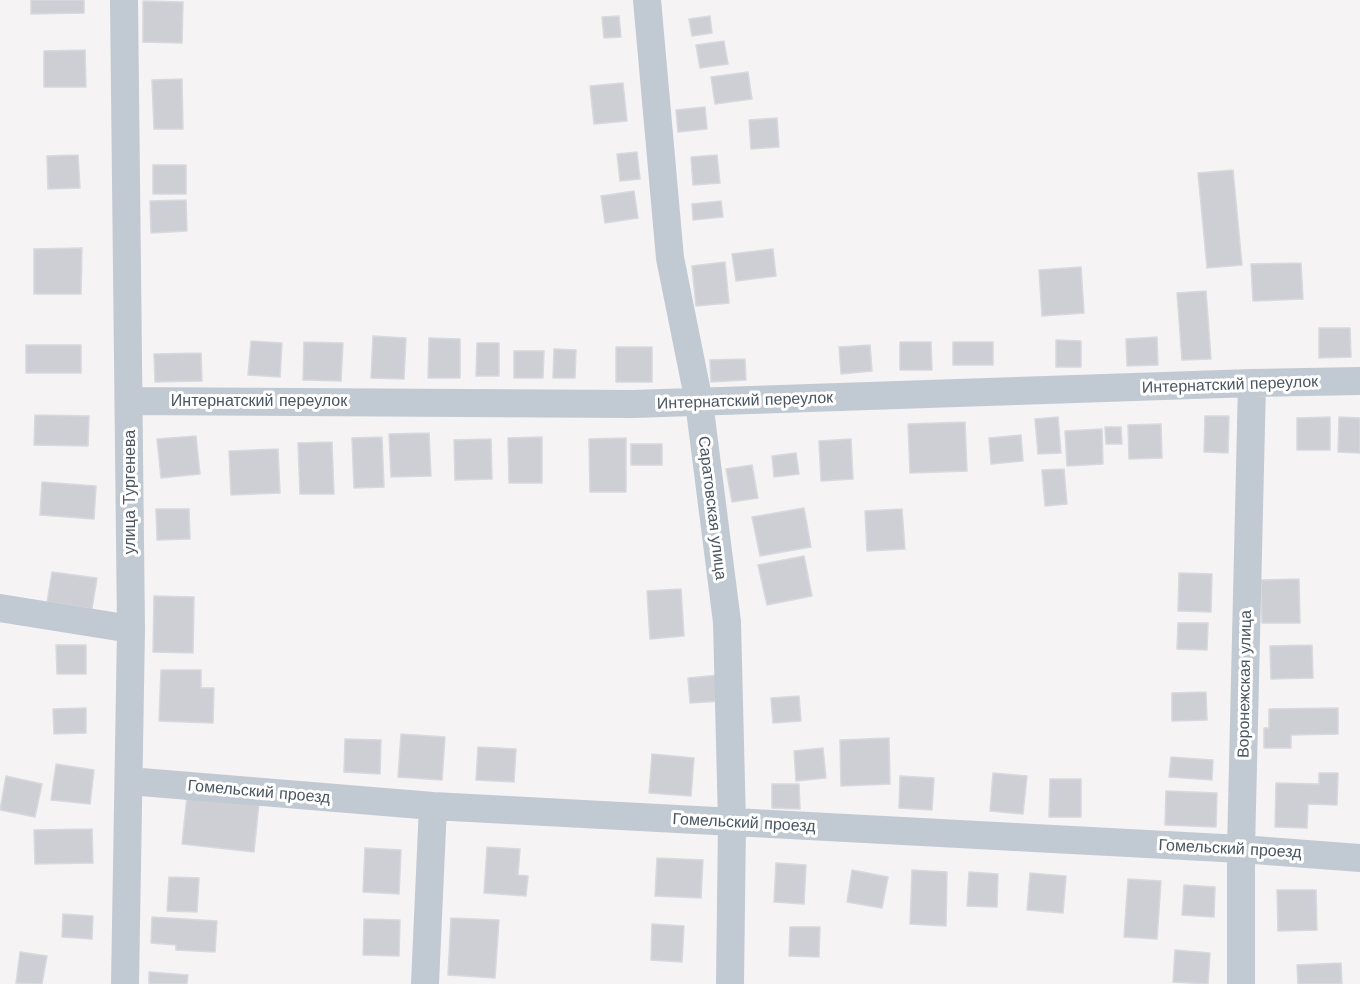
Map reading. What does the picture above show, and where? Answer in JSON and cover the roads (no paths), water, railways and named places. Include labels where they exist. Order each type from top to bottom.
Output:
[{"type":"street","name":"улица Тургенева","points":[[124,0],[131,629],[125,984]]},
{"type":"street","name":"Саратовская улица","points":[[647,0],[670,258],[699,402],[727,622],[732,823],[730,984]]},
{"type":"street","name":"Интернатский переулок","points":[[129,400],[633,404],[1360,381]]},
{"type":"street","name":"Воронежская улица","points":[[1241,984],[1241,849],[1252,383]]},
{"type":"street","points":[[0,608],[131,629]]},
{"type":"street","name":"Гомельский проезд","points":[[129,781],[433,806],[1241,849],[1360,858]]},
{"type":"street","points":[[425,984],[433,806]]}]
